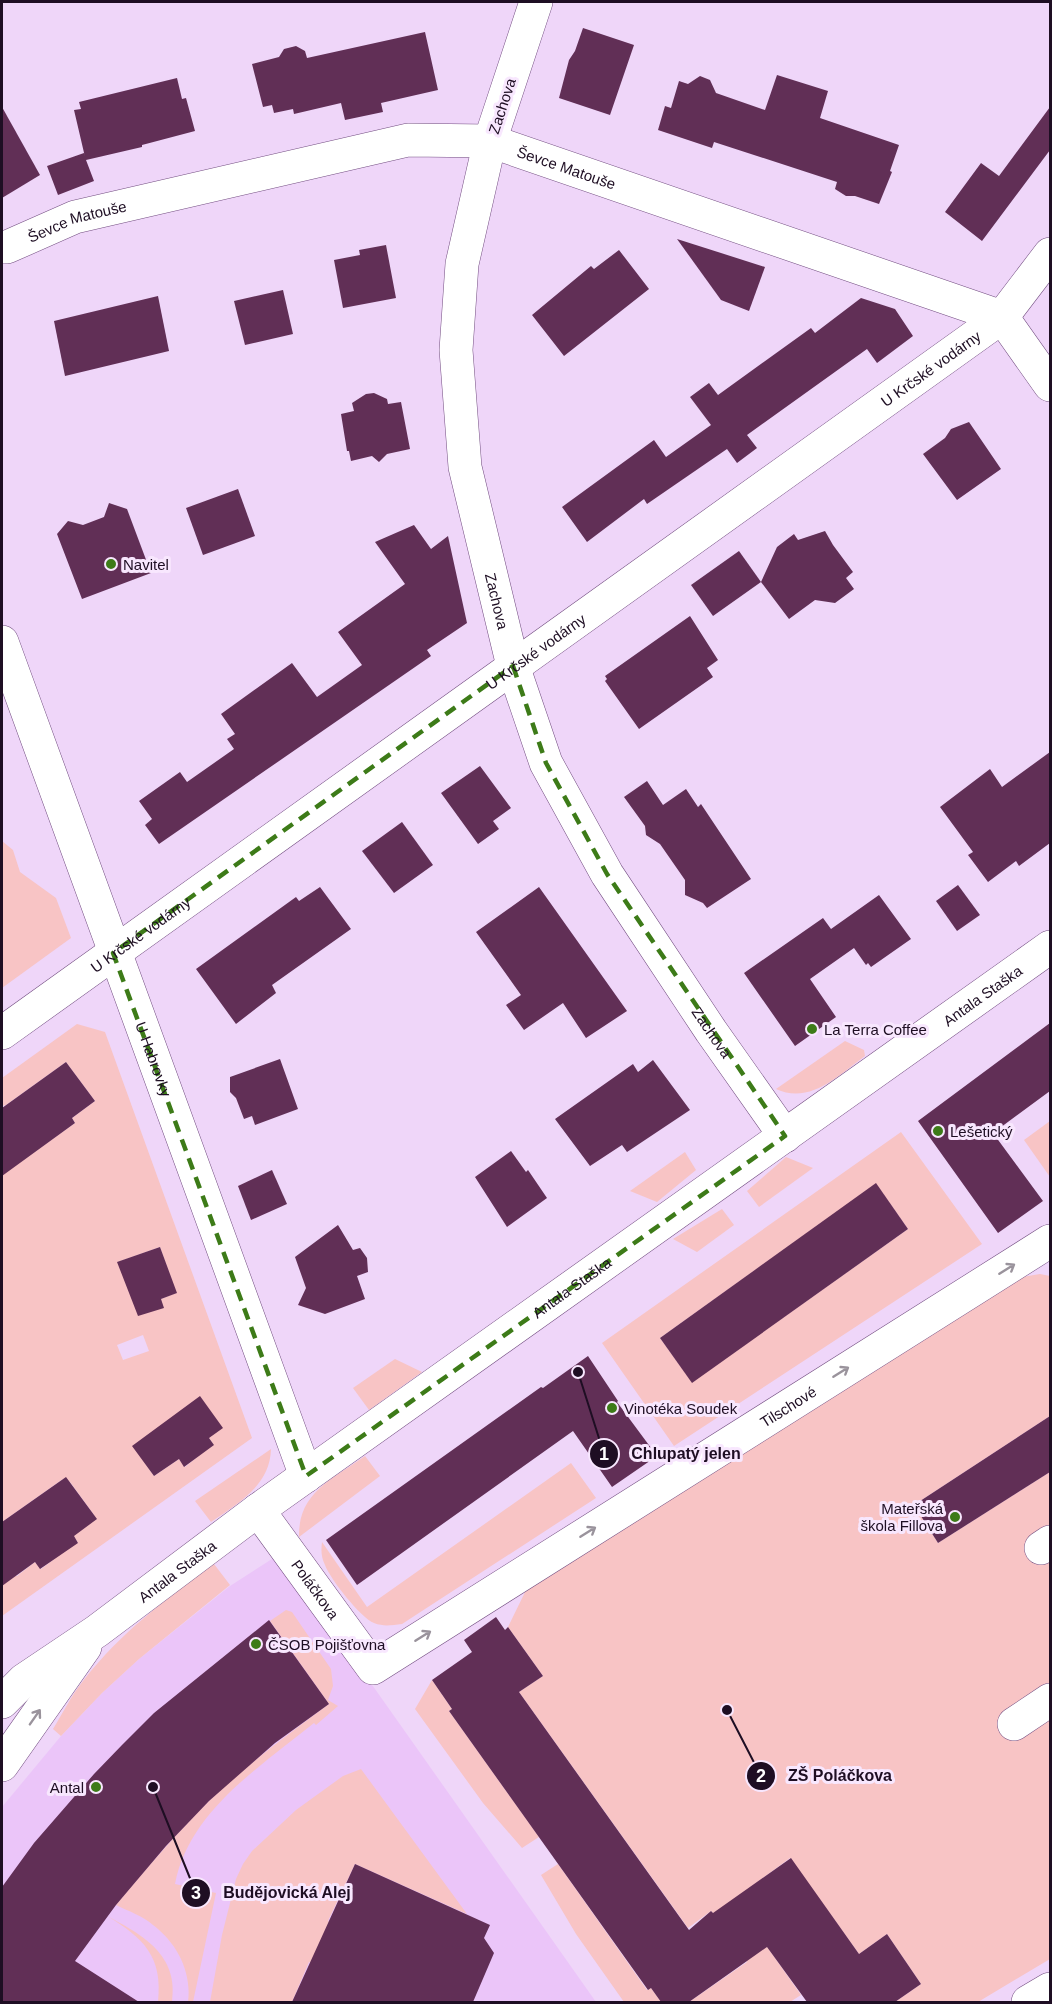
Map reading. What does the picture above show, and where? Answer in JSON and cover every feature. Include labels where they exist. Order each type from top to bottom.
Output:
[{"type":"street","name":"Zachova","points":[[536,2],[490,141],[462,264],[456,350],[465,467],[513,666],[546,763],[607,874],[711,1030],[786,1136]]},
{"type":"street","name":"Ševce Matouše","points":[[7,247],[75,217],[408,140],[490,141],[1002,317]]},
{"type":"street","name":"U Krčské vodárny","points":[[2,1033],[1002,317],[1050,254]]},
{"type":"street","points":[[1002,317],[1050,385]]},
{"type":"street","name":"U Habrovky","points":[[2,642],[113,952],[306,1476]]},
{"type":"street","name":"Antala Staška","points":[[2,1702],[24,1680],[97,1631],[258,1510],[1050,947]]},
{"type":"street","name":"Tilschové","points":[[373,1668],[1050,1241]]},
{"type":"street","name":"Poláčkova","points":[[258,1510],[373,1668]]},
{"type":"street","name":"Antala Staška","points":[[2,1765],[97,1631]]},
{"type":"street","points":[[1014,1724],[1050,1700]]},
{"type":"street","points":[[1028,2002],[1050,1989]]},
{"type":"highlighted area","points":[[513,666],[546,763],[607,874],[785,1136],[306,1476],[113,953]]},
{"type":"shaded area","points":[[2,841],[13,850],[20,872],[56,898],[71,938],[2,988]]},
{"type":"shaded area","points":[[77,1024],[105,1032],[252,1438],[2,1616],[2,1563],[13,1576],[17,1576],[35,1562],[41,1569],[53,1560],[48,1553],[78,1543],[73,1535],[89,1524],[94,1515],[70,1482],[63,1479],[2,1522],[2,1161],[9,1170],[75,1123],[72,1118],[95,1101],[66,1062],[2,1106],[2,1078]],"holes":[[[160,1247],[176,1293],[161,1299],[118,1262]],[[143,1335],[149,1351],[123,1360],[117,1345]],[[209,1438],[213,1444],[185,1467],[179,1459],[154,1476],[133,1446]]]},
{"type":"shaded area","points":[[845,1041],[864,1050],[865,1056],[824,1086],[812,1091],[789,1093],[776,1089]]},
{"type":"shaded area","points":[[1050,1121],[1050,1177],[1024,1140]]},
{"type":"shaded area","points":[[901,1132],[982,1244],[674,1446],[602,1343]],"holes":[[[876,1184],[908,1229],[692,1382],[660,1338]]]},
{"type":"shaded area","points":[[685,1152],[696,1170],[657,1202],[630,1191]]},
{"type":"shaded area","points":[[786,1157],[813,1168],[759,1207],[747,1191]]},
{"type":"shaded area","points":[[722,1209],[734,1225],[697,1252],[673,1239]]},
{"type":"shaded area","points":[[1040,1274],[1050,1276],[1050,1416],[914,1505],[938,1543],[1050,1472],[1050,1959],[978,2002],[895,2002],[921,1984],[887,1934],[859,1954],[790,1858],[714,1914],[711,1911],[688,1928],[519,1692],[543,1676],[508,1627],[527,1588],[1022,1277]]},
{"type":"shaded area","points":[[395,1359],[422,1372],[369,1410],[353,1388]]},
{"type":"shaded area","points":[[271,1449],[269,1462],[259,1483],[242,1500],[211,1522],[195,1501]]},
{"type":"shaded area","points":[[365,1456],[380,1476],[299,1537],[304,1509],[311,1498],[330,1480]]},
{"type":"shaded area","points":[[571,1463],[596,1498],[402,1624],[381,1625],[368,1620],[339,1588],[324,1562],[322,1542],[367,1607]]},
{"type":"shaded area","points":[[275,1557],[375,1689],[596,2002],[2,2002],[2,1807],[61,1736],[139,1659],[230,1586]]},
{"type":"shaded area","points":[[214,1564],[230,1585],[139,1659],[61,1736],[53,1729],[79,1687],[113,1647],[161,1604]]},
{"type":"shaded area","points":[[286,1610],[292,1612],[331,1669],[333,1686],[328,1700],[338,1706],[250,1774],[211,1813],[195,1834],[183,1858],[175,1884],[216,1893],[193,2002],[188,2002],[188,1980],[176,1949],[162,1932],[149,1922],[116,1905],[208,1802],[251,1763],[329,1704],[270,1621]]},
{"type":"shaded area","points":[[432,1680],[452,1709],[449,1711],[539,1837],[522,1848],[483,1803],[415,1709]]},
{"type":"shaded area","points":[[361,1769],[467,1914],[355,1864],[328,1921],[462,1982],[453,2002],[402,2002],[309,1962],[292,2002],[210,2002],[222,1935],[236,1879],[243,1864],[252,1851],[296,1810],[343,1776]]},
{"type":"shaded area","points":[[558,1864],[647,1990],[651,1988],[661,2002],[624,2002],[576,1934],[541,1875]]},
{"type":"shaded area","points":[[744,1914],[801,1995],[790,2002],[689,2002],[747,1962],[723,1929]]},
{"type":"shaded area","points":[[107,1916],[156,1948],[170,1971],[173,1986],[172,2002],[158,2002],[157,1973],[148,1950],[131,1932]]},
{"type":"building","points":[[583,28],[634,45],[610,115],[559,98],[569,60],[575,51]]},
{"type":"building","points":[[425,32],[438,90],[381,103],[383,112],[345,120],[341,103],[294,114],[293,109],[274,113],[272,105],[263,107],[252,64],[279,57],[284,49],[296,46],[305,51],[307,58]]},
{"type":"building","points":[[777,75],[828,91],[820,118],[899,145],[890,171],[892,172],[879,204],[855,196],[846,196],[835,189],[837,182],[714,142],[712,148],[658,130],[665,106],[671,108],[679,81],[688,84],[700,76],[710,80],[716,93],[765,110]]},
{"type":"building","points":[[177,78],[182,99],[186,98],[195,131],[142,145],[142,147],[86,160],[94,181],[58,195],[47,166],[84,153],[85,157],[74,110],[81,109],[79,102]]},
{"type":"building","points":[[2,107],[40,175],[2,198]]},
{"type":"building","points":[[1050,107],[1050,150],[982,241],[945,212],[981,163],[999,176]]},
{"type":"building","points":[[677,239],[765,267],[749,311],[721,300]]},
{"type":"building","points":[[386,245],[396,298],[343,308],[334,260],[360,255],[359,250]]},
{"type":"building","points":[[619,250],[649,289],[564,356],[532,315],[591,266],[594,269]]},
{"type":"building","points":[[283,290],[293,334],[245,345],[234,301]]},
{"type":"building","points":[[158,296],[169,351],[65,376],[54,321]]},
{"type":"building","points":[[861,298],[895,309],[913,336],[877,363],[867,349],[747,435],[757,448],[737,463],[727,449],[647,504],[644,499],[587,542],[562,507],[654,440],[666,457],[711,425],[690,397],[709,383],[718,395],[811,328],[815,333]]},
{"type":"building","points":[[374,393],[387,399],[388,404],[401,402],[410,449],[387,454],[379,462],[372,456],[351,461],[349,451],[347,451],[341,414],[354,411],[352,403],[366,394]]},
{"type":"building","points":[[969,422],[1001,469],[957,500],[923,454],[945,438],[951,429]]},
{"type":"building","points":[[238,489],[255,536],[203,555],[186,508]]},
{"type":"building","points":[[109,503],[127,509],[151,573],[82,599],[57,534],[68,521],[83,525],[104,517]]},
{"type":"building","points":[[414,525],[431,549],[448,536],[467,623],[427,650],[431,656],[159,844],[145,825],[152,819],[139,801],[180,772],[187,782],[234,749],[227,739],[235,734],[221,714],[292,663],[317,697],[362,665],[338,632],[405,584],[375,542]]},
{"type":"building","points":[[825,531],[853,572],[846,578],[854,589],[835,603],[815,600],[789,619],[761,582],[777,547],[794,534],[798,540]]},
{"type":"building","points":[[739,551],[761,582],[713,616],[691,585]]},
{"type":"building","points":[[690,616],[718,660],[707,668],[713,677],[639,729],[605,681],[607,679],[605,676]]},
{"type":"building","points":[[1050,752],[1050,843],[1019,866],[1016,861],[988,882],[968,855],[973,852],[940,807],[990,769],[1002,787]]},
{"type":"building","points":[[480,766],[511,808],[493,821],[499,829],[478,844],[441,793]]},
{"type":"building","points":[[647,781],[663,805],[686,789],[698,807],[701,804],[751,879],[707,908],[703,903],[685,895],[685,880],[660,844],[646,835],[645,826],[624,797]]},
{"type":"building","points":[[402,822],[433,865],[394,893],[362,851]]},
{"type":"building","points":[[958,885],[980,915],[957,931],[936,901]]},
{"type":"building","points":[[320,887],[351,929],[272,985],[276,993],[236,1024],[196,969],[296,897],[299,901]]},
{"type":"building","points":[[539,887],[627,1011],[586,1038],[563,1003],[524,1030],[506,1005],[521,995],[476,932]]},
{"type":"building","points":[[879,895],[911,939],[871,967],[868,963],[866,965],[854,948],[810,979],[836,1017],[795,1046],[744,973],[823,918],[831,929]]},
{"type":"building","points":[[1050,1023],[1050,1091],[993,1133],[1043,1201],[998,1233],[918,1121]]},
{"type":"building","points":[[280,1059],[298,1109],[255,1125],[252,1116],[244,1119],[236,1098],[230,1092],[230,1077]]},
{"type":"building","points":[[653,1060],[690,1110],[627,1152],[622,1145],[590,1166],[555,1119],[633,1064],[638,1072]]},
{"type":"building","points":[[66,1062],[95,1101],[72,1118],[75,1123],[2,1176],[2,1108]]},
{"type":"building","points":[[511,1151],[526,1172],[528,1170],[547,1198],[507,1227],[475,1177]]},
{"type":"building","points":[[272,1170],[287,1204],[251,1220],[238,1186]]},
{"type":"building","points":[[876,1183],[908,1229],[692,1383],[660,1338]]},
{"type":"building","points":[[338,1225],[353,1250],[360,1248],[367,1258],[368,1272],[357,1276],[365,1299],[325,1314],[298,1305],[306,1288],[295,1257]]},
{"type":"building","points":[[160,1247],[177,1293],[161,1299],[164,1308],[138,1316],[117,1262]]},
{"type":"building","points":[[588,1356],[617,1402],[657,1456],[612,1487],[573,1431],[357,1585],[326,1540]]},
{"type":"building","points":[[200,1396],[223,1428],[209,1438],[214,1445],[184,1467],[179,1459],[154,1476],[132,1446]]},
{"type":"building","points":[[1050,1416],[1050,1472],[938,1543],[914,1505]]},
{"type":"building","points":[[66,1477],[97,1519],[74,1536],[78,1543],[40,1569],[35,1562],[2,1586],[2,1522]]},
{"type":"building","points":[[496,1617],[505,1630],[508,1627],[543,1676],[519,1692],[689,1930],[711,1911],[713,1913],[791,1858],[859,1954],[887,1934],[921,1984],[895,2002],[807,2002],[767,1947],[689,2002],[661,2002],[651,1988],[648,1990],[449,1711],[452,1709],[432,1680],[472,1652],[464,1640]]},
{"type":"building","points":[[269,1620],[329,1704],[275,1743],[209,1801],[166,1846],[116,1905],[75,1961],[139,2002],[2,2002],[2,1887],[34,1843],[94,1774],[154,1713]]},
{"type":"building","points":[[355,1864],[490,1925],[484,1938],[494,1953],[473,2002],[292,2002]]},
{"type":"place","name":"Navitel","points":[[111,564]]},
{"type":"place","name":"La Terra Coffee","points":[[812,1029]]},
{"type":"place","name":"Lešetický","points":[[938,1131]]},
{"type":"place","name":"Chlupatý jelen","points":[[578,1372]]},
{"type":"place","name":"Vinotéka Soudek","points":[[612,1408]]},
{"type":"place","name":"Mateřská škola Fillova","points":[[955,1517]]},
{"type":"place","name":"ČSOB Pojišťovna","points":[[256,1644]]},
{"type":"place","name":"ZŠ Poláčkova","points":[[727,1710]]},
{"type":"place","name":"Antal","points":[[96,1787]]},
{"type":"place","name":"Budějovická Alej","points":[[153,1787]]}]
